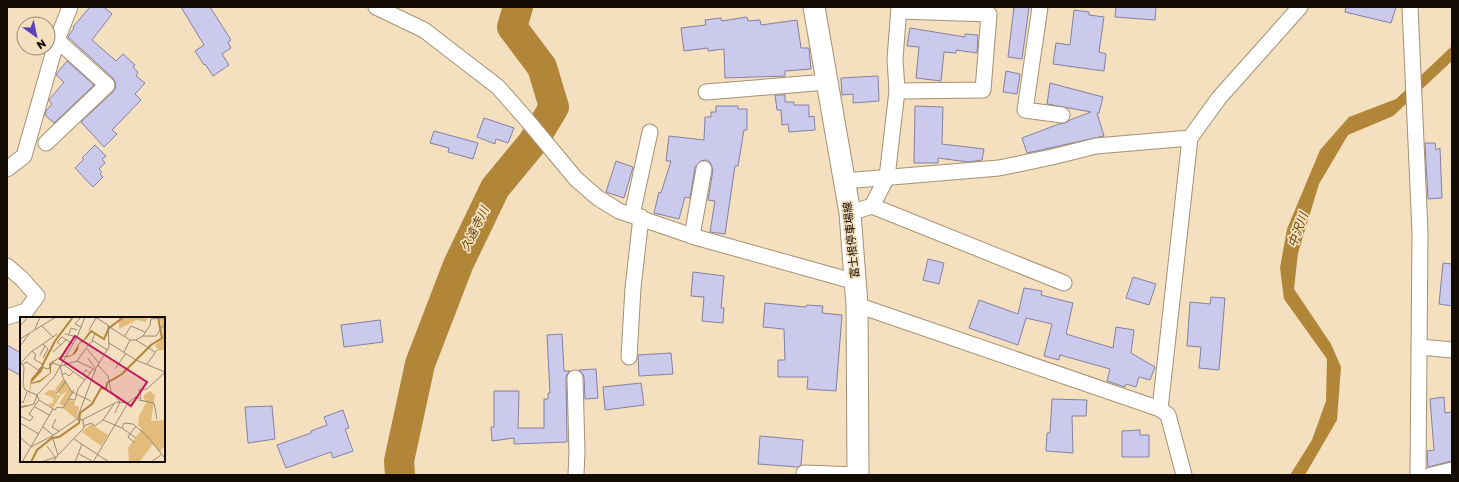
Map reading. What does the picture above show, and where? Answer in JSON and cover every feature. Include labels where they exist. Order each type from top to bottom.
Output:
[{"type":"main road","name":"富士根停車場線","points":[[814,7],[850,213],[857,305],[858,475]]},
{"type":"street","points":[[7,169],[24,156],[57,40],[70,7]]},
{"type":"street","points":[[376,7],[424,30],[439,40],[498,87],[576,179],[598,198],[619,211],[692,236],[856,282]]},
{"type":"street","points":[[1040,7],[1025,110],[1062,115]]},
{"type":"street","points":[[1160,410],[1190,138],[1219,98],[1300,7]]},
{"type":"street","points":[[1410,7],[1420,232],[1418,475]]},
{"type":"street","points":[[872,206],[887,177],[897,91],[895,59],[899,9],[989,14],[983,90],[897,91]]},
{"type":"street","points":[[46,143],[108,85],[57,40]]},
{"type":"street","points":[[706,92],[827,82]]},
{"type":"street","points":[[628,357],[636,216],[650,132]]},
{"type":"street","points":[[844,181],[999,168],[1096,146],[1190,138]]},
{"type":"street","points":[[692,236],[704,169]]},
{"type":"street","points":[[850,213],[872,206],[1064,282]]},
{"type":"street","points":[[7,266],[22,278],[36,296],[26,311],[7,317]]},
{"type":"street","points":[[857,305],[1160,410],[1168,415],[1184,475]]},
{"type":"street","points":[[1420,347],[1452,350]]},
{"type":"street","points":[[575,378],[577,452],[576,475]]},
{"type":"street","points":[[1431,475],[1452,470]]},
{"type":"street","points":[[804,473],[858,475]]},
{"type":"water","name":"中沢川","points":[[1452,46],[1452,61],[1393,116],[1348,135],[1319,184],[1298,253],[1294,289],[1331,344],[1341,367],[1337,420],[1305,475],[1290,475],[1312,440],[1326,401],[1327,359],[1284,299],[1280,268],[1287,229],[1320,150],[1349,117],[1396,99]]},
{"type":"building","points":[[90,7],[104,7],[112,14],[92,40],[116,61],[123,54],[135,65],[133,67],[138,72],[136,76],[145,83],[135,94],[141,100],[112,130],[117,134],[104,147],[81,122],[113,92],[116,87],[115,82],[113,78],[68,37],[74,28],[73,27]]},
{"type":"building","points":[[181,7],[210,7],[231,40],[228,42],[231,48],[222,54],[229,65],[213,76],[195,51],[204,45]]},
{"type":"building","points":[[1014,7],[1029,7],[1022,59],[1008,57]]},
{"type":"building","points":[[1116,7],[1156,7],[1155,20],[1115,17]]},
{"type":"building","points":[[1346,7],[1396,7],[1391,23],[1345,12]]},
{"type":"building","points":[[1074,10],[1089,12],[1089,15],[1104,17],[1099,52],[1106,54],[1104,71],[1053,64],[1056,43],[1070,45]]},
{"type":"building","points":[[747,17],[748,21],[760,20],[761,25],[797,20],[801,48],[809,48],[811,69],[785,71],[785,76],[725,78],[724,49],[708,51],[708,48],[684,51],[681,28],[706,25],[705,20],[721,18],[722,21]]},
{"type":"building","points":[[910,28],[965,37],[965,34],[978,35],[977,53],[956,50],[956,53],[944,52],[941,81],[916,78],[919,47],[907,46]]},
{"type":"building","points":[[67,61],[94,85],[54,123],[45,115],[46,111],[52,104],[49,100],[64,82],[56,75]]},
{"type":"building","points":[[1006,71],[1020,74],[1017,94],[1003,92]]},
{"type":"building","points":[[878,76],[879,101],[853,103],[853,94],[842,95],[841,78]]},
{"type":"building","points":[[1050,83],[1103,97],[1099,113],[1097,113],[1104,136],[1027,153],[1022,138],[1091,112],[1047,104]]},
{"type":"building","points":[[775,95],[785,95],[785,102],[794,102],[794,105],[809,105],[809,117],[814,116],[815,130],[789,132],[788,124],[782,125],[781,110],[777,110]]},
{"type":"building","points":[[716,106],[738,106],[738,109],[747,109],[747,130],[744,130],[738,166],[735,166],[725,234],[710,232],[715,201],[708,200],[713,170],[710,162],[706,160],[701,161],[695,167],[690,198],[685,197],[679,219],[654,213],[659,192],[661,193],[671,161],[666,161],[669,136],[704,140],[705,117],[711,117],[711,112],[716,112]]},
{"type":"building","points":[[915,106],[943,107],[942,144],[984,149],[982,160],[968,162],[938,158],[938,163],[914,163]]},
{"type":"building","points":[[484,118],[514,128],[508,143],[496,139],[495,144],[477,137]]},
{"type":"building","points":[[434,131],[478,143],[473,159],[448,152],[449,148],[430,143]]},
{"type":"building","points":[[1425,143],[1435,143],[1436,150],[1440,148],[1442,198],[1428,199]]},
{"type":"building","points":[[95,145],[106,156],[102,159],[105,163],[99,169],[102,172],[100,174],[103,177],[93,187],[75,168],[84,159],[82,158]]},
{"type":"building","points":[[616,161],[633,167],[624,198],[606,192]]},
{"type":"building","points":[[928,259],[944,263],[939,284],[923,280]]},
{"type":"building","points":[[1443,263],[1452,264],[1452,306],[1439,304]]},
{"type":"building","points":[[693,272],[724,276],[721,308],[724,308],[723,323],[702,321],[704,297],[691,296]]},
{"type":"building","points":[[1133,277],[1156,284],[1149,305],[1126,298]]},
{"type":"building","points":[[1024,288],[1042,291],[1041,295],[1073,303],[1066,334],[1113,348],[1116,327],[1134,330],[1131,353],[1155,367],[1150,380],[1139,377],[1136,387],[1126,384],[1125,387],[1107,381],[1110,369],[1060,355],[1059,360],[1044,356],[1052,324],[1026,318],[1018,345],[969,328],[979,300],[1018,314]]},
{"type":"building","points":[[1211,297],[1225,298],[1219,370],[1199,368],[1201,347],[1187,346],[1190,302],[1210,304]]},
{"type":"building","points":[[765,303],[806,307],[807,305],[823,306],[822,313],[842,315],[836,391],[807,389],[808,377],[778,377],[778,360],[785,360],[784,329],[763,327]]},
{"type":"building","points":[[380,320],[383,342],[344,347],[341,325]]},
{"type":"building","points":[[562,334],[564,371],[570,371],[566,378],[567,442],[514,444],[514,438],[492,441],[491,427],[494,427],[494,391],[519,391],[518,428],[544,428],[544,399],[548,399],[548,393],[550,393],[547,335]]},
{"type":"building","points":[[7,345],[20,352],[20,375],[7,368]]},
{"type":"building","points":[[671,353],[673,374],[639,376],[638,355]]},
{"type":"building","points":[[596,369],[598,398],[585,399],[584,377],[579,370]]},
{"type":"building","points":[[641,383],[644,405],[605,410],[603,387]]},
{"type":"building","points":[[1444,397],[1445,413],[1452,412],[1452,461],[1428,467],[1427,451],[1434,450],[1430,399]]},
{"type":"building","points":[[1052,399],[1087,400],[1086,416],[1072,416],[1073,453],[1046,451],[1047,433],[1050,433]]},
{"type":"building","points":[[272,406],[275,439],[248,443],[245,407]]},
{"type":"building","points":[[343,410],[349,428],[345,429],[353,451],[333,458],[331,452],[286,468],[277,445],[311,433],[311,431],[327,425],[324,417]]},
{"type":"building","points":[[1140,430],[1140,435],[1149,435],[1149,457],[1122,457],[1122,431]]},
{"type":"building","points":[[760,436],[803,440],[801,465],[798,467],[758,464]]},
{"type":"waterway","name":"久遠寺川","points":[[400,475],[399,461],[420,364],[458,265],[495,188],[533,142],[554,107],[542,67],[512,27],[518,7]]}]
